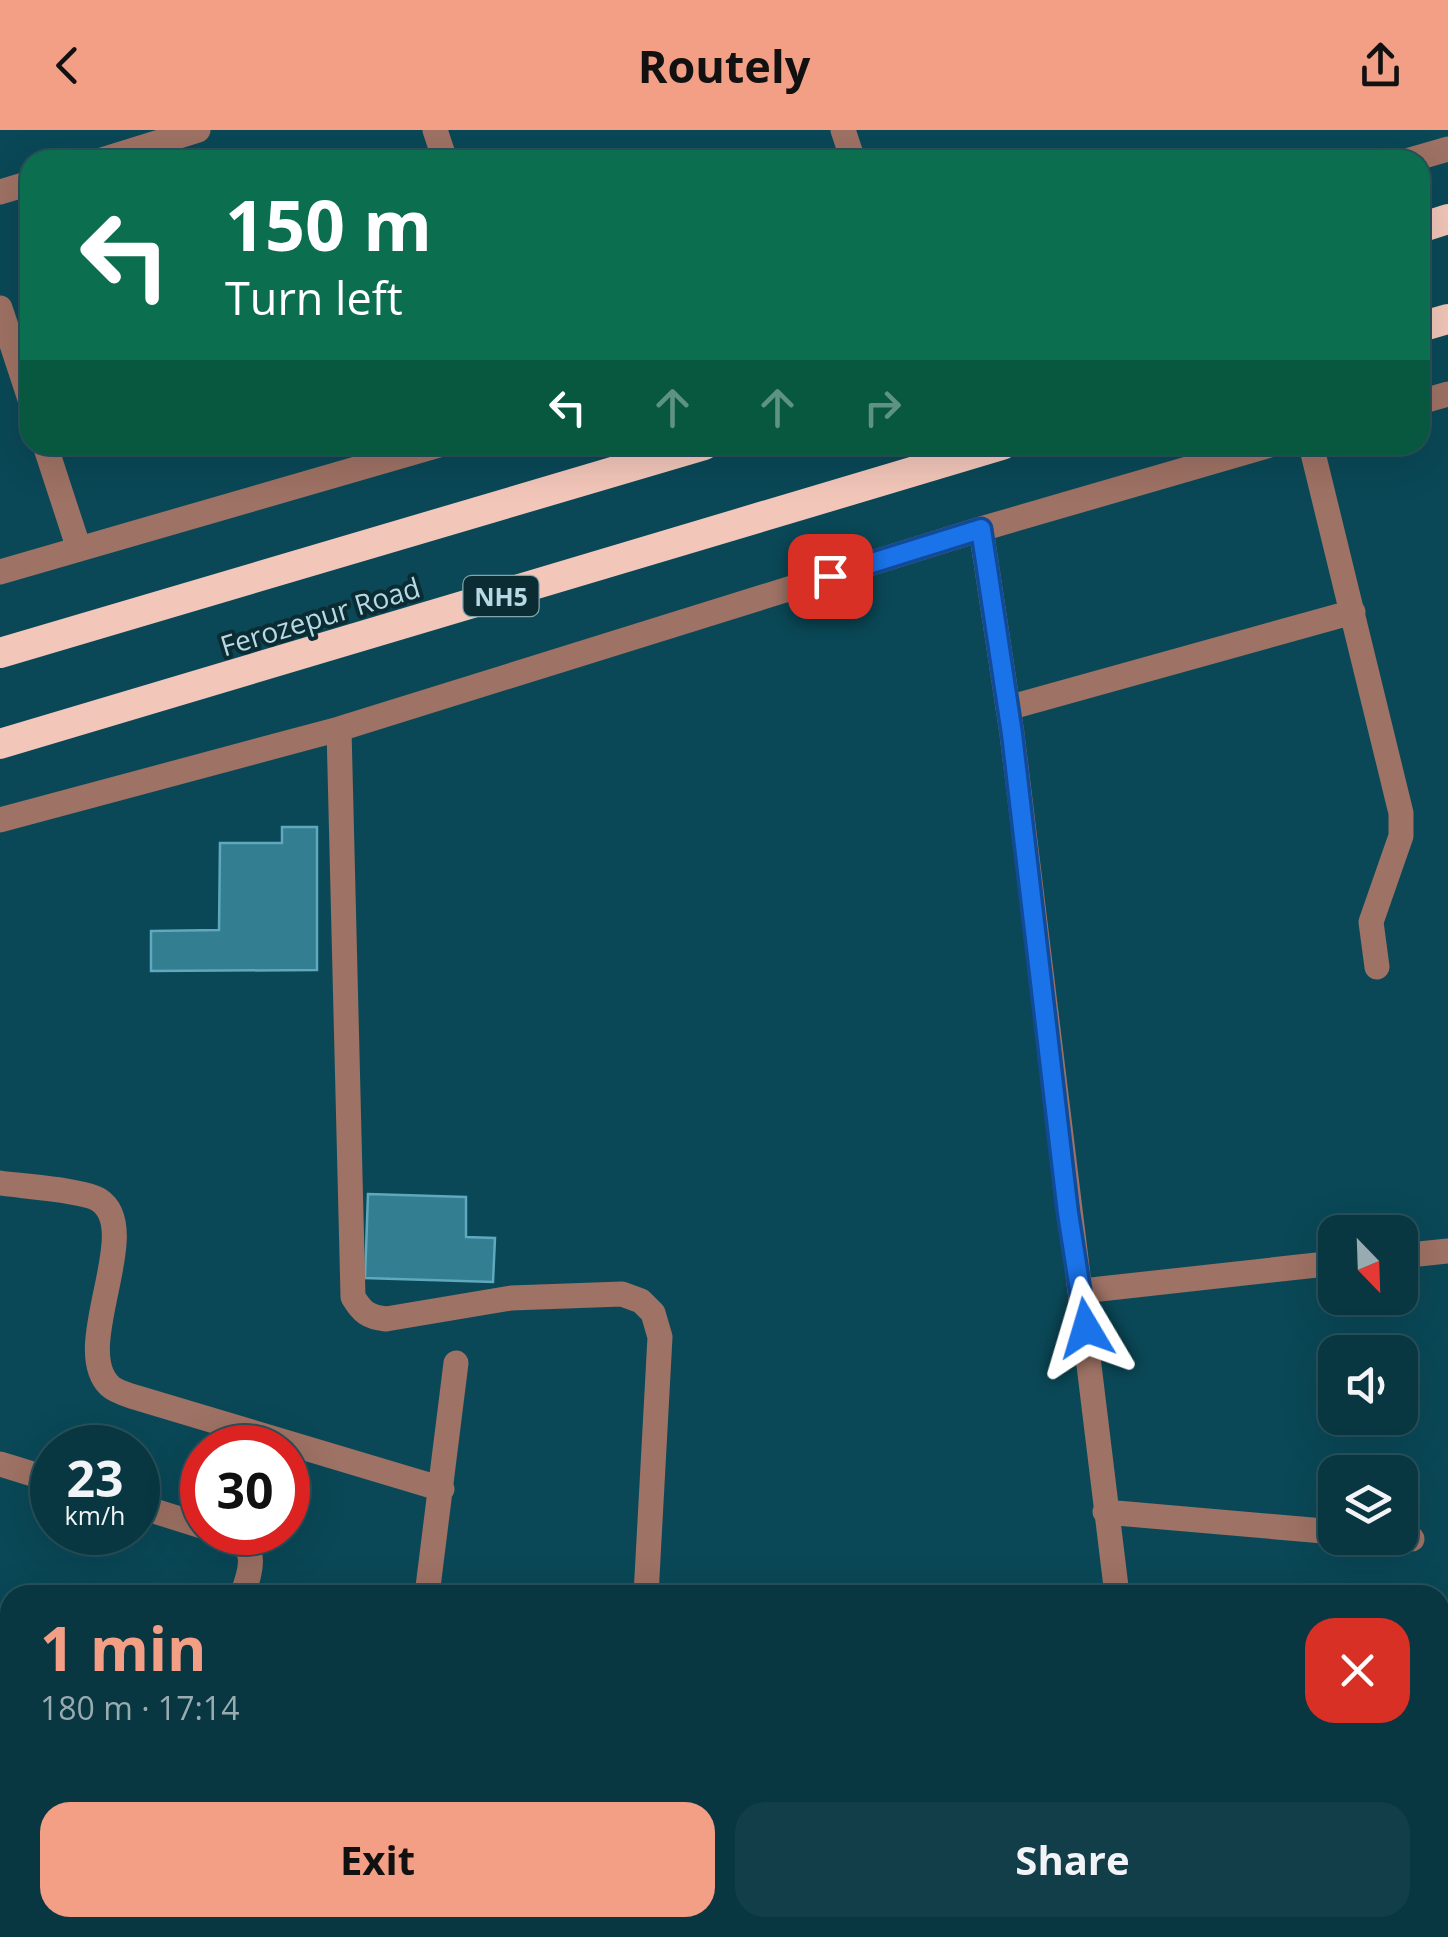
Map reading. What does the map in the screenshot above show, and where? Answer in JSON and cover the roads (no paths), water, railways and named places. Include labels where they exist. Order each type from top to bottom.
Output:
[{"type":"highway","name":"Ferozepur Road","points":[[0,653],[670,455]]},
{"type":"highway","name":"Ferozepur Road","points":[[0,744],[968,455]]},
{"type":"street","points":[[132,150],[189,131]]},
{"type":"street","points":[[0,308],[20,369]]},
{"type":"street","points":[[48,455],[79,549]]},
{"type":"street","points":[[0,572],[404,455]]},
{"type":"street","points":[[0,820],[339,730],[981,529],[1236,455]]},
{"type":"street","points":[[1314,455],[1401,814],[1402,836],[1371,922],[1378,966]]},
{"type":"street","points":[[981,529],[1008,708],[1116,1585]]},
{"type":"street","points":[[1008,708],[1353,612]]},
{"type":"street","points":[[339,730],[353,1298],[371,1318],[386,1319],[511,1298],[622,1294],[640,1301],[652,1314],[660,1338],[647,1585]]},
{"type":"street","points":[[0,1183],[95,1197],[109,1210],[114,1231],[98,1348],[101,1370],[110,1386],[131,1396],[442,1489]]},
{"type":"street","points":[[1418,1254],[1448,1251]]},
{"type":"street","points":[[1082,1292],[1318,1266]]},
{"type":"street","points":[[428,1585],[456,1363]]},
{"type":"street","points":[[0,1464],[30,1473]]},
{"type":"street","points":[[1105,1512],[1318,1531]]},
{"type":"street","points":[[246,1585],[251,1570],[249,1555]]}]
